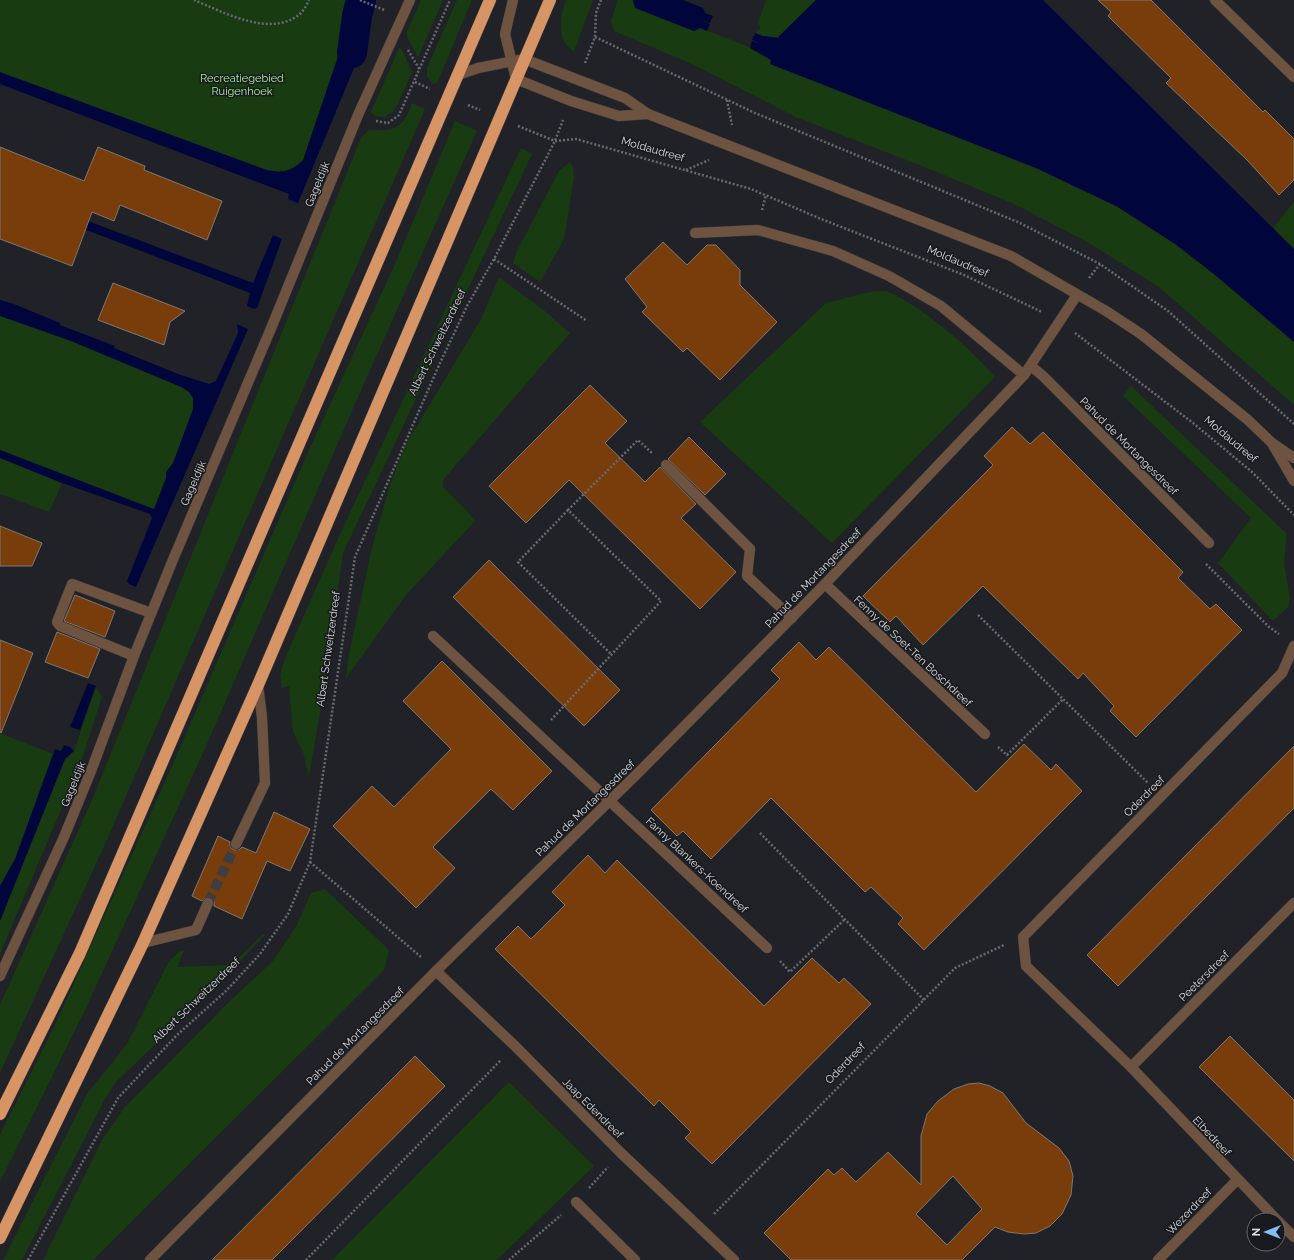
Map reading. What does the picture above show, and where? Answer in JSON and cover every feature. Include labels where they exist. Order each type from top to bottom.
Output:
[{"type":"highway","points":[[0,1114],[80,953],[490,0]]},
{"type":"highway","points":[[0,1238],[143,943],[258,685],[550,0]]},
{"type":"street","name":"Gageldijk","points":[[0,976],[67,830],[151,613],[272,326],[358,115],[410,0]]},
{"type":"street","points":[[512,0],[505,34],[510,61],[516,79]]},
{"type":"street","points":[[1215,0],[1294,78]]},
{"type":"street","name":"Moldaudreef","points":[[458,75],[478,68],[524,59],[625,98],[648,114],[1011,256],[1077,294],[1141,334],[1248,420],[1272,444],[1294,458]]},
{"type":"street","name":"Moldaudreef","points":[[516,79],[571,101],[619,116],[648,114]]},
{"type":"street","points":[[695,233],[758,230],[833,252],[889,276],[940,306],[1024,375]]},
{"type":"street","name":"Pahud de Mortangesdreef","points":[[150,1260],[436,971],[610,800],[825,584],[1024,375],[1077,294]]},
{"type":"street","name":"Pahud de Mortangesdreef","points":[[1031,366],[1044,377],[1210,543]]},
{"type":"street","name":"Moldaudreef","points":[[1272,444],[1294,481]]},
{"type":"street","points":[[666,465],[750,548],[747,576],[792,618]]},
{"type":"street","points":[[134,656],[60,626],[57,622],[72,584],[151,613]]},
{"type":"street","name":"Fenny de Soet-Ten Boschdreef","points":[[825,584],[984,734]]},
{"type":"street","name":"Fanny Blankers-Koendreef","points":[[433,636],[767,948]]},
{"type":"street","name":"Oderdreef","points":[[1282,673],[1294,646]]},
{"type":"street","name":"Oderdreef","points":[[1023,937],[1282,673],[1294,667]]},
{"type":"street","points":[[236,844],[265,783],[262,717],[258,685]]},
{"type":"street","name":"Peetersdreef","points":[[1132,1067],[1294,903]]},
{"type":"street","points":[[143,943],[196,930],[208,904]]},
{"type":"street","points":[[1023,937],[1026,966],[1132,1067]]},
{"type":"street","name":"Jaap Edendreef","points":[[436,971],[515,1046],[621,1153],[734,1260]]},
{"type":"street","name":"Elbedreef","points":[[1132,1067],[1237,1180],[1270,1212]]},
{"type":"street","name":"Wezerdreef","points":[[1158,1260],[1237,1180]]},
{"type":"street","points":[[576,1202],[635,1260]]},
{"type":"street","name":"Elbedreef","points":[[1286,1228],[1294,1237]]},
{"type":"path","points":[[194,0],[254,23],[283,23],[301,13],[309,0]]},
{"type":"path","points":[[360,0],[368,3]]},
{"type":"path","points":[[358,115],[388,123],[399,115],[450,0]]},
{"type":"path","points":[[579,79],[595,37],[596,14],[601,0]]},
{"type":"path","points":[[595,37],[727,100]]},
{"type":"path","name":"Albert Schweitzerdreef","points":[[28,1260],[118,1098],[177,1035],[227,990],[260,954],[288,914],[310,862],[355,557],[440,363],[468,306],[555,141],[571,101]]},
{"type":"path","name":"Moldaudreef","points":[[555,141],[576,140],[751,189],[821,220],[964,275],[1059,320],[1193,423],[1252,472],[1294,515]]},
{"type":"path","points":[[494,259],[587,321]]},
{"type":"path","points":[[612,655],[518,562],[638,440],[666,465]]},
{"type":"path","points":[[538,734],[661,602],[568,510]]},
{"type":"path","points":[[1210,543],[1200,558],[1282,636]]},
{"type":"path","points":[[978,615],[1161,796]]},
{"type":"path","points":[[984,734],[1007,755],[1063,699]]},
{"type":"path","points":[[760,833],[924,1000]]},
{"type":"path","points":[[310,862],[436,971]]},
{"type":"path","points":[[767,948],[790,972],[845,920]]},
{"type":"path","name":"Oderdreef","points":[[700,1228],[955,968],[1023,937]]},
{"type":"path","points":[[306,1260],[515,1046]]},
{"type":"green space","name":"Recreatiegebied Ruigenhoek","points":[[0,0],[360,0],[310,146],[290,192],[0,82]]},
{"type":"green space","points":[[421,0],[443,0],[418,58],[406,34]]},
{"type":"green space","points":[[457,0],[472,0],[437,83],[433,84],[427,77],[427,68]]},
{"type":"green space","points":[[566,0],[593,0],[574,51],[564,42],[562,35],[561,20]]},
{"type":"green space","points":[[618,0],[633,0],[635,8],[694,31],[700,28],[757,50],[771,61],[865,101],[1036,168],[1118,207],[1175,244],[1214,274],[1294,342],[1294,405],[1159,287],[1089,243],[1014,204],[927,168],[798,118],[692,64],[614,31],[611,21]]},
{"type":"green space","points":[[766,0],[816,0],[779,37],[780,38],[763,36],[755,33],[761,27],[757,25]]},
{"type":"green space","points":[[399,48],[402,50],[412,72],[395,110],[385,117],[375,116],[371,112]]},
{"type":"green space","points":[[412,103],[425,109],[106,842],[0,1073],[0,1005],[92,800],[361,138],[369,130],[391,129],[400,125],[406,117]]},
{"type":"green space","points":[[455,121],[477,131],[358,397],[203,753],[86,1008],[0,1182],[0,1135],[56,1023],[173,764],[309,450],[396,262]]},
{"type":"green space","points":[[521,148],[532,154],[343,553],[324,688],[309,777],[303,752],[293,732],[289,686],[282,688],[280,675],[286,656],[341,532]]},
{"type":"green space","points":[[570,162],[573,167],[574,177],[564,239],[540,282],[513,263],[516,253],[559,171]]},
{"type":"green space","points":[[1294,202],[1294,249],[1273,228]]},
{"type":"green space","points":[[499,277],[546,312],[570,333],[443,480],[443,487],[475,521],[406,595],[346,678],[349,654],[372,548],[389,488],[405,446],[481,319]]},
{"type":"green space","points":[[886,291],[914,306],[944,328],[972,353],[995,377],[832,543],[700,422],[826,303],[869,292]]},
{"type":"green space","points":[[0,307],[212,392],[160,515],[0,454]]},
{"type":"green space","points":[[1131,386],[1287,534],[1284,563],[1290,599],[1288,607],[1273,621],[1218,563],[1251,518],[1123,396]]},
{"type":"green space","points":[[0,458],[62,483],[49,512],[0,494]]},
{"type":"green space","points":[[96,686],[102,697],[81,762],[0,954],[0,921],[65,759],[74,751]]},
{"type":"green space","points":[[0,733],[53,754],[15,859],[0,886]]},
{"type":"green space","points":[[325,889],[389,950],[384,970],[93,1260],[43,1260],[102,1140],[124,1108],[229,1002],[273,961],[297,925],[311,893]]},
{"type":"green space","points":[[263,934],[265,935],[228,974],[115,1083],[104,1101],[22,1260],[3,1260],[87,1094],[127,1044],[169,961],[180,951],[184,951],[177,967],[227,965],[236,961]]},
{"type":"green space","points":[[509,1082],[594,1166],[497,1260],[332,1260]]},
{"type":"shaded area","points":[[633,0],[683,0],[703,8],[705,13],[713,16],[710,23],[703,21],[710,24],[707,31],[700,28],[694,31],[635,8]]},
{"type":"shaded area","points":[[816,0],[1043,0],[1294,249],[1294,342],[1214,274],[1175,244],[1118,207],[1036,168],[770,64],[771,60],[750,48],[752,41],[760,43],[752,40],[755,33],[763,36],[780,38],[778,37]]},
{"type":"shaded area","points":[[353,12],[366,15],[359,56],[298,203],[288,199],[289,194],[0,84],[0,72],[267,170],[286,171],[303,160]]},
{"type":"shaded area","points":[[0,188],[253,283],[273,235],[282,239],[257,308],[254,309],[247,306],[250,293],[1,197]]},
{"type":"shaded area","points":[[0,300],[14,304],[60,323],[60,325],[115,346],[114,348],[178,374],[209,384],[216,381],[238,333],[237,324],[248,329],[136,587],[129,584],[127,581],[152,518],[150,514],[62,483],[0,458],[0,450],[154,509],[166,478],[166,472],[173,463],[193,409],[193,398],[189,392],[181,387],[71,341],[0,316]]},
{"type":"shaded area","points":[[88,683],[96,686],[80,730],[70,727]]},
{"type":"shaded area","points":[[64,745],[70,747],[74,751],[65,759],[0,921],[0,886],[15,859],[55,749],[61,751]]},
{"type":"building","points":[[1098,0],[1151,0],[1263,112],[1265,110],[1294,139],[1294,180],[1279,195],[1247,160],[1166,83],[1171,78],[1108,16],[1111,12]]},
{"type":"building","points":[[0,147],[84,181],[98,147],[145,166],[144,170],[222,201],[207,240],[120,205],[114,221],[92,212],[72,266],[0,239]]},
{"type":"building","points":[[663,242],[687,265],[707,245],[716,245],[740,270],[740,285],[777,322],[720,380],[687,348],[683,352],[642,312],[647,307],[625,279]]},
{"type":"building","points":[[113,283],[185,311],[170,322],[164,345],[98,320]]},
{"type":"building","points":[[590,385],[627,421],[605,443],[645,482],[660,467],[696,504],[681,518],[736,572],[700,609],[569,480],[526,523],[489,486]]},
{"type":"building","points":[[1012,427],[1030,444],[1043,432],[1183,572],[1178,578],[1210,609],[1216,604],[1242,630],[1136,737],[1110,711],[1114,706],[1083,673],[1078,679],[983,586],[923,645],[896,616],[890,622],[863,596],[993,465],[984,456]]},
{"type":"building","points":[[689,437],[726,474],[705,495],[668,459]]},
{"type":"building","points":[[0,526],[42,543],[32,566],[0,566]]},
{"type":"building","points":[[489,560],[620,690],[584,726],[453,597]]},
{"type":"building","points":[[75,595],[115,611],[105,637],[64,621]]},
{"type":"building","points":[[57,632],[100,649],[88,678],[45,662]]},
{"type":"building","points":[[0,640],[33,653],[1,733],[0,732]]},
{"type":"building","points":[[799,642],[816,660],[829,647],[976,792],[1024,744],[1051,770],[1056,764],[1082,791],[924,950],[898,924],[903,918],[871,887],[865,892],[771,798],[711,859],[683,831],[677,836],[651,810],[780,679],[771,670]]},
{"type":"building","points":[[442,661],[552,771],[513,810],[491,789],[433,847],[455,868],[416,908],[333,826],[372,786],[394,807],[451,749],[403,701]]},
{"type":"building","points":[[1294,746],[1294,808],[1118,986],[1087,955]]},
{"type":"building","points":[[274,812],[310,829],[290,871],[267,861],[242,919],[214,906],[214,902],[211,897],[207,897],[202,901],[192,896],[218,836],[230,842],[230,847],[234,850],[239,850],[242,847],[256,853]]},
{"type":"building","points":[[588,855],[605,873],[617,860],[764,1006],[812,958],[839,983],[844,978],[871,1004],[712,1164],[685,1138],[691,1132],[659,1100],[654,1106],[495,949],[518,926],[531,939],[565,905],[552,892]]},
{"type":"building","points":[[1230,1036],[1294,1100],[1294,1161],[1199,1067]]},
{"type":"building","points":[[415,1056],[445,1086],[272,1260],[212,1260]]},
{"type":"building","points":[[979,1083],[990,1086],[1003,1093],[1026,1123],[1059,1148],[1069,1161],[1073,1176],[1071,1195],[1062,1214],[1050,1226],[1036,1233],[1024,1234],[1008,1232],[995,1227],[962,1260],[791,1260],[764,1233],[828,1169],[834,1175],[842,1168],[856,1182],[888,1152],[921,1185],[921,1136],[927,1114],[938,1101],[954,1089],[968,1084]],"holes":[[[953,1176],[982,1209],[947,1245],[916,1214]]]},
{"type":"waterway","points":[[352,53],[357,16],[361,0]]},
{"type":"tunnel","points":[[208,903],[236,844]]}]
